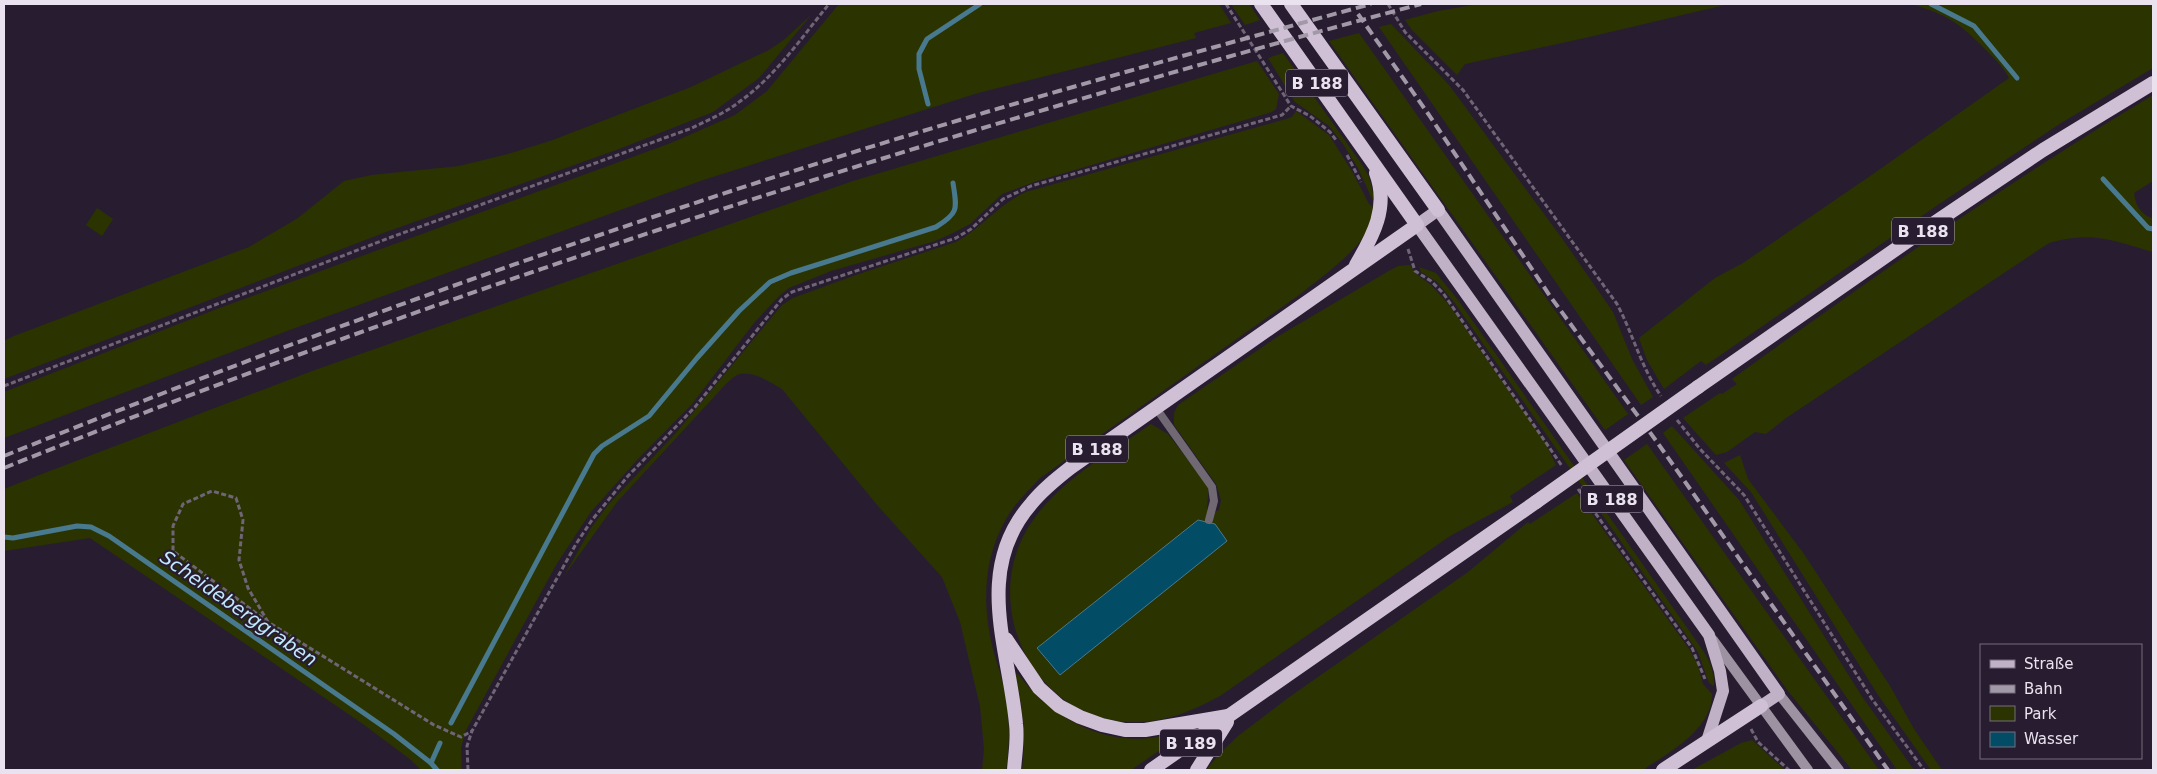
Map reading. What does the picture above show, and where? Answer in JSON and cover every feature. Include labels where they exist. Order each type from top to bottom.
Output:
[{"type":"highway","name":"B 188","points":[[1231,716],[1145,730],[1125,730],[1102,726],[1059,706],[1039,688],[1002,634],[997,592],[1000,567],[1006,546],[1016,526],[1030,505],[1063,474],[1417,225],[1262,4]]},
{"type":"highway","name":"B 188","points":[[1291,4],[1438,210]]},
{"type":"highway","name":"B 188","points":[[1197,770],[1231,716],[1909,240],[2043,150],[2153,83]]},
{"type":"highway","points":[[1355,268],[1374,232],[1382,205],[1379,182],[1372,162]]},
{"type":"highway","points":[[1002,634],[1016,725],[1014,770]]},
{"type":"highway","points":[[1663,770],[1754,711]]},
{"type":"highway","name":"B 189","points":[[1151,770],[1231,716]]},
{"type":"main road","name":"B 188","points":[[1754,711],[1709,635],[1417,225],[1438,210],[1779,694]]},
{"type":"main road","name":"B 188","points":[[1708,741],[1723,691],[1720,671],[1709,635]]},
{"type":"main road","points":[[1808,770],[1754,711],[1779,694],[1839,770]]},
{"type":"lane","points":[[1156,408],[1212,487],[1214,502],[1209,520]]},
{"type":"path","points":[[4,386],[389,238],[692,128],[722,114],[758,87],[830,4]]},
{"type":"path","points":[[1226,4],[1291,106],[1310,116],[1330,132],[1341,147]]},
{"type":"path","points":[[1388,4],[1405,32],[1462,90],[1617,304],[1628,325],[1642,364],[1661,396]]},
{"type":"path","points":[[468,770],[467,746],[472,731],[576,544],[592,520],[628,476],[695,407],[782,299],[792,292],[956,238],[971,229],[1003,199],[1031,186],[1282,115],[1291,106]]},
{"type":"path","points":[[1347,154],[1363,185]]},
{"type":"path","points":[[1403,235],[1415,271],[1431,281],[1443,293],[1566,472]]},
{"type":"path","points":[[1672,413],[1700,449],[1744,495],[1872,699],[1924,770]]},
{"type":"path","points":[[1577,488],[1692,648],[1706,683],[1712,690],[1723,691]]},
{"type":"path","points":[[268,622],[248,588],[239,560],[242,520],[236,498],[212,491],[183,504],[174,526],[173,551],[268,622],[434,725],[461,737],[472,731]]},
{"type":"path","points":[[1754,711],[1758,742],[1789,770]]},
{"type":"green space","points":[[839,4],[1219,4],[1231,23],[1194,33],[1196,38],[978,93],[703,180],[295,328],[4,438],[4,392],[217,309],[671,143],[735,115],[767,91]]},
{"type":"green space","points":[[1231,4],[1249,4],[1260,20],[1245,25]]},
{"type":"green space","points":[[1479,4],[1729,4],[1465,64],[1457,75],[1412,30],[1405,20],[1438,11]]},
{"type":"green space","points":[[1911,4],[2153,4],[2153,68],[2061,123],[1942,202],[1706,365],[1701,361],[1664,389],[1647,360],[1639,338],[1715,278],[1743,263],[2009,78],[1996,60],[1961,27],[1944,16]]},
{"type":"green space","points":[[812,14],[759,78],[713,112],[619,149],[386,232],[4,379],[4,341],[249,247],[298,218],[344,181],[372,175],[459,166],[550,141],[691,87],[769,50],[785,39]]},
{"type":"green space","points":[[1391,24],[1449,85],[1561,237],[1613,312],[1632,359],[1653,397],[1641,405],[1379,27]]},
{"type":"green space","points":[[1359,33],[1628,414],[1605,430],[1329,41]]},
{"type":"green space","points":[[1283,53],[1363,166],[1369,177],[1375,200],[1372,199],[1358,168],[1329,126],[1295,102],[1268,58]]},
{"type":"green space","points":[[1257,61],[1279,94],[1276,109],[1272,112],[1037,181],[1002,194],[970,224],[953,233],[935,241],[831,271],[789,288],[779,296],[754,323],[692,404],[636,461],[590,513],[556,565],[465,732],[461,749],[462,770],[421,770],[411,760],[363,724],[90,538],[4,551],[4,489],[42,474],[312,371],[853,181]]},
{"type":"green space","points":[[2153,95],[2153,181],[2134,193],[2139,209],[2153,219],[2153,252],[2102,238],[2065,239],[2049,243],[1786,418],[1766,434],[1755,432],[1727,452],[1716,455],[1683,418],[1737,384],[1732,379],[1940,232],[2045,162]]},
{"type":"green space","points":[[1296,111],[1329,135],[1353,173],[1369,204],[1375,208],[1370,225],[1357,245],[1328,273],[1040,478],[1009,513],[992,551],[986,585],[987,619],[1003,686],[1009,721],[1006,770],[982,770],[984,749],[980,706],[960,622],[942,577],[878,506],[782,389],[760,377],[742,374],[735,376],[725,385],[617,502],[564,576],[591,528],[608,505],[675,434],[782,305],[793,298],[956,242],[1007,203],[1026,192],[1286,119],[1292,117]]},
{"type":"green space","points":[[97,208],[113,219],[102,236],[86,225]]},
{"type":"green space","points":[[1410,265],[1415,273],[1431,285],[1449,305],[1545,442],[1556,465],[1510,496],[1513,502],[1450,536],[1220,696],[1210,701],[1171,717],[1138,722],[1102,718],[1071,704],[1045,682],[1026,655],[1014,623],[1010,590],[1016,556],[1031,523],[1056,493],[1071,480],[1151,424],[1168,434],[1209,487],[1208,512],[1213,513],[1219,510],[1221,500],[1216,484],[1174,425],[1174,413],[1178,405],[1277,337],[1398,266]]},
{"type":"green space","points":[[1419,267],[1436,273],[1458,300],[1704,652],[1712,668],[1714,686],[1709,683],[1698,652],[1454,302],[1437,282],[1421,272]]},
{"type":"green space","points":[[1672,426],[1739,500],[1861,695],[1914,770],[1897,770],[1663,433]]},
{"type":"green space","points":[[1647,444],[1879,770],[1852,770],[1788,691],[1624,460]]},
{"type":"green space","points":[[1740,455],[1748,479],[1804,554],[1890,686],[1914,729],[1942,770],[1931,770],[1878,695],[1751,492],[1724,463]]},
{"type":"green space","points":[[1577,493],[1689,649],[1697,663],[1703,684],[1712,694],[1710,707],[1705,719],[1676,748],[1643,770],[1206,770],[1238,736],[1288,698],[1468,572],[1528,522],[1530,524]]},
{"type":"green space","points":[[1018,674],[1030,689],[1060,714],[1076,724],[1094,731],[1131,739],[1151,738],[1195,726],[1131,770],[1022,770],[1024,734],[1015,675]]},
{"type":"green space","points":[[1752,740],[1785,770],[1692,770],[1741,743]]},
{"type":"water","points":[[1198,520],[1215,524],[1227,541],[1060,675],[1037,648]]},
{"type":"waterway","points":[[928,104],[919,69],[919,54],[927,39],[980,4]]},
{"type":"waterway","points":[[1931,4],[1974,26],[2017,78]]},
{"type":"waterway","points":[[2103,179],[2148,228],[2153,229]]},
{"type":"waterway","points":[[451,723],[594,454],[602,446],[649,416],[739,311],[770,282],[791,273],[936,227],[949,218],[955,210],[953,183]]},
{"type":"waterway","name":"Scheideberggraben","points":[[4,537],[13,538],[77,526],[91,527],[109,536],[394,734],[431,763],[437,770]]},
{"type":"waterway","points":[[431,763],[440,743]]},
{"type":"railway","points":[[4,456],[90,421],[352,322],[704,200],[953,122],[1371,4]]},
{"type":"railway","points":[[4,468],[178,400],[353,335],[528,273],[705,215],[883,158],[1061,105],[1421,4]]},
{"type":"railway","points":[[1358,14],[1429,115],[1550,296],[1657,442],[1888,770]]}]
